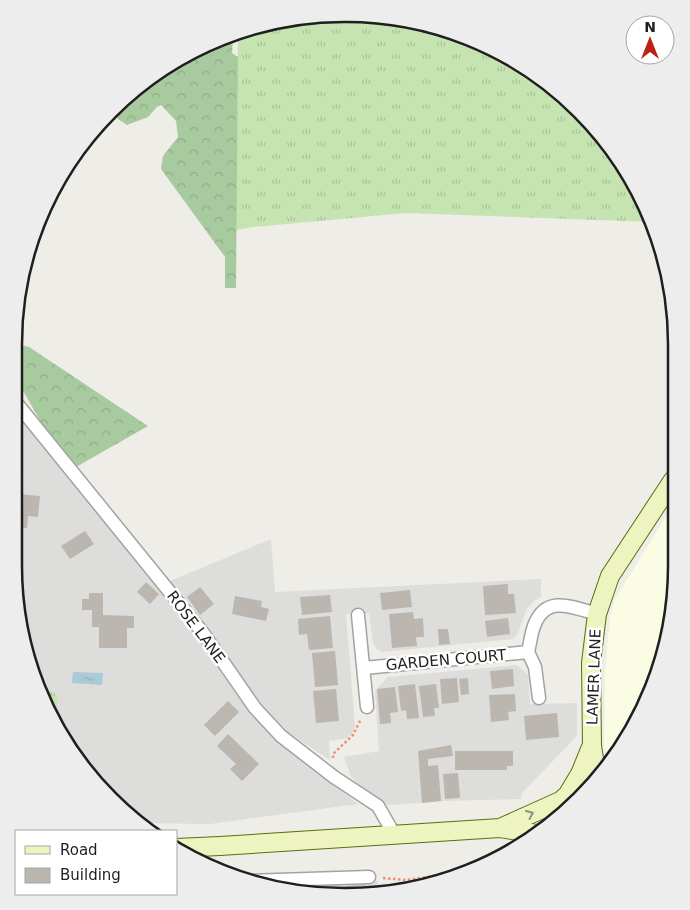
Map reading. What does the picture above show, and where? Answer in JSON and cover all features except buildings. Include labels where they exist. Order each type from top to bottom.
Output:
[{"type":"main road","name":"LAMER LANE","points":[[595,769],[592,746],[591,663],[597,614],[610,576],[668,488]]},
{"type":"main road","name":"LAMER LANE","points":[[555,810],[580,774],[592,746]]},
{"type":"main road","points":[[500,828],[574,792]]},
{"type":"main road","points":[[190,847],[500,828],[525,832]]},
{"type":"street","name":"ROSE LANE","points":[[22,410],[204,633],[255,708],[281,736],[334,777],[378,806],[394,834]]},
{"type":"street","name":"GARDEN COURT","points":[[539,698],[535,667],[528,652],[533,627],[538,617],[543,610],[551,606],[560,605],[597,614]]},
{"type":"street","name":"GARDEN COURT","points":[[358,615],[367,707]]},
{"type":"street","name":"GARDEN COURT","points":[[364,668],[528,652]]},
{"type":"street","points":[[277,880],[369,877]]},
{"type":"path","points":[[334,777],[333,754],[353,735],[367,707]]},
{"type":"path","points":[[369,877],[406,880],[429,877]]},
{"type":"shaded area","points":[[22,421],[201,638],[233,682],[246,707],[273,738],[358,804],[210,824],[152,823],[117,793],[89,761],[57,710],[58,695],[48,691],[47,688],[33,648],[25,607],[22,565]]},
{"type":"shaded area","points":[[668,513],[667,586],[657,648],[634,708],[606,754],[604,749],[605,671],[610,617],[615,599]]},
{"type":"shaded area","points":[[271,539],[275,592],[541,579],[541,597],[526,610],[518,634],[513,639],[382,652],[373,644],[369,613],[346,614],[355,726],[352,734],[347,738],[329,741],[330,760],[279,725],[255,697],[199,616],[170,581]]},
{"type":"shaded area","points":[[517,665],[528,675],[530,704],[577,703],[577,736],[522,793],[521,799],[445,801],[391,805],[383,803],[365,791],[351,777],[344,757],[379,751],[375,691],[388,677]]},
{"type":"shaded area","points":[[378,881],[378,886],[345,888],[301,885]]},
{"type":"green space","points":[[345,22],[387,25],[428,33],[488,56],[524,77],[573,117],[601,149],[624,184],[643,222],[406,213],[236,230],[238,41],[262,33],[303,25]]},
{"type":"green space","points":[[233,43],[232,53],[238,57],[236,288],[225,288],[225,257],[161,169],[163,156],[178,137],[176,121],[161,105],[148,117],[127,125],[117,117],[132,103],[166,77],[202,56]]},
{"type":"green space","points":[[22,345],[29,347],[148,426],[69,471],[22,389]]},
{"type":"green space","points":[[48,691],[58,695],[57,710]]},
{"type":"water","points":[[73,672],[103,673],[102,685],[72,683]]}]
